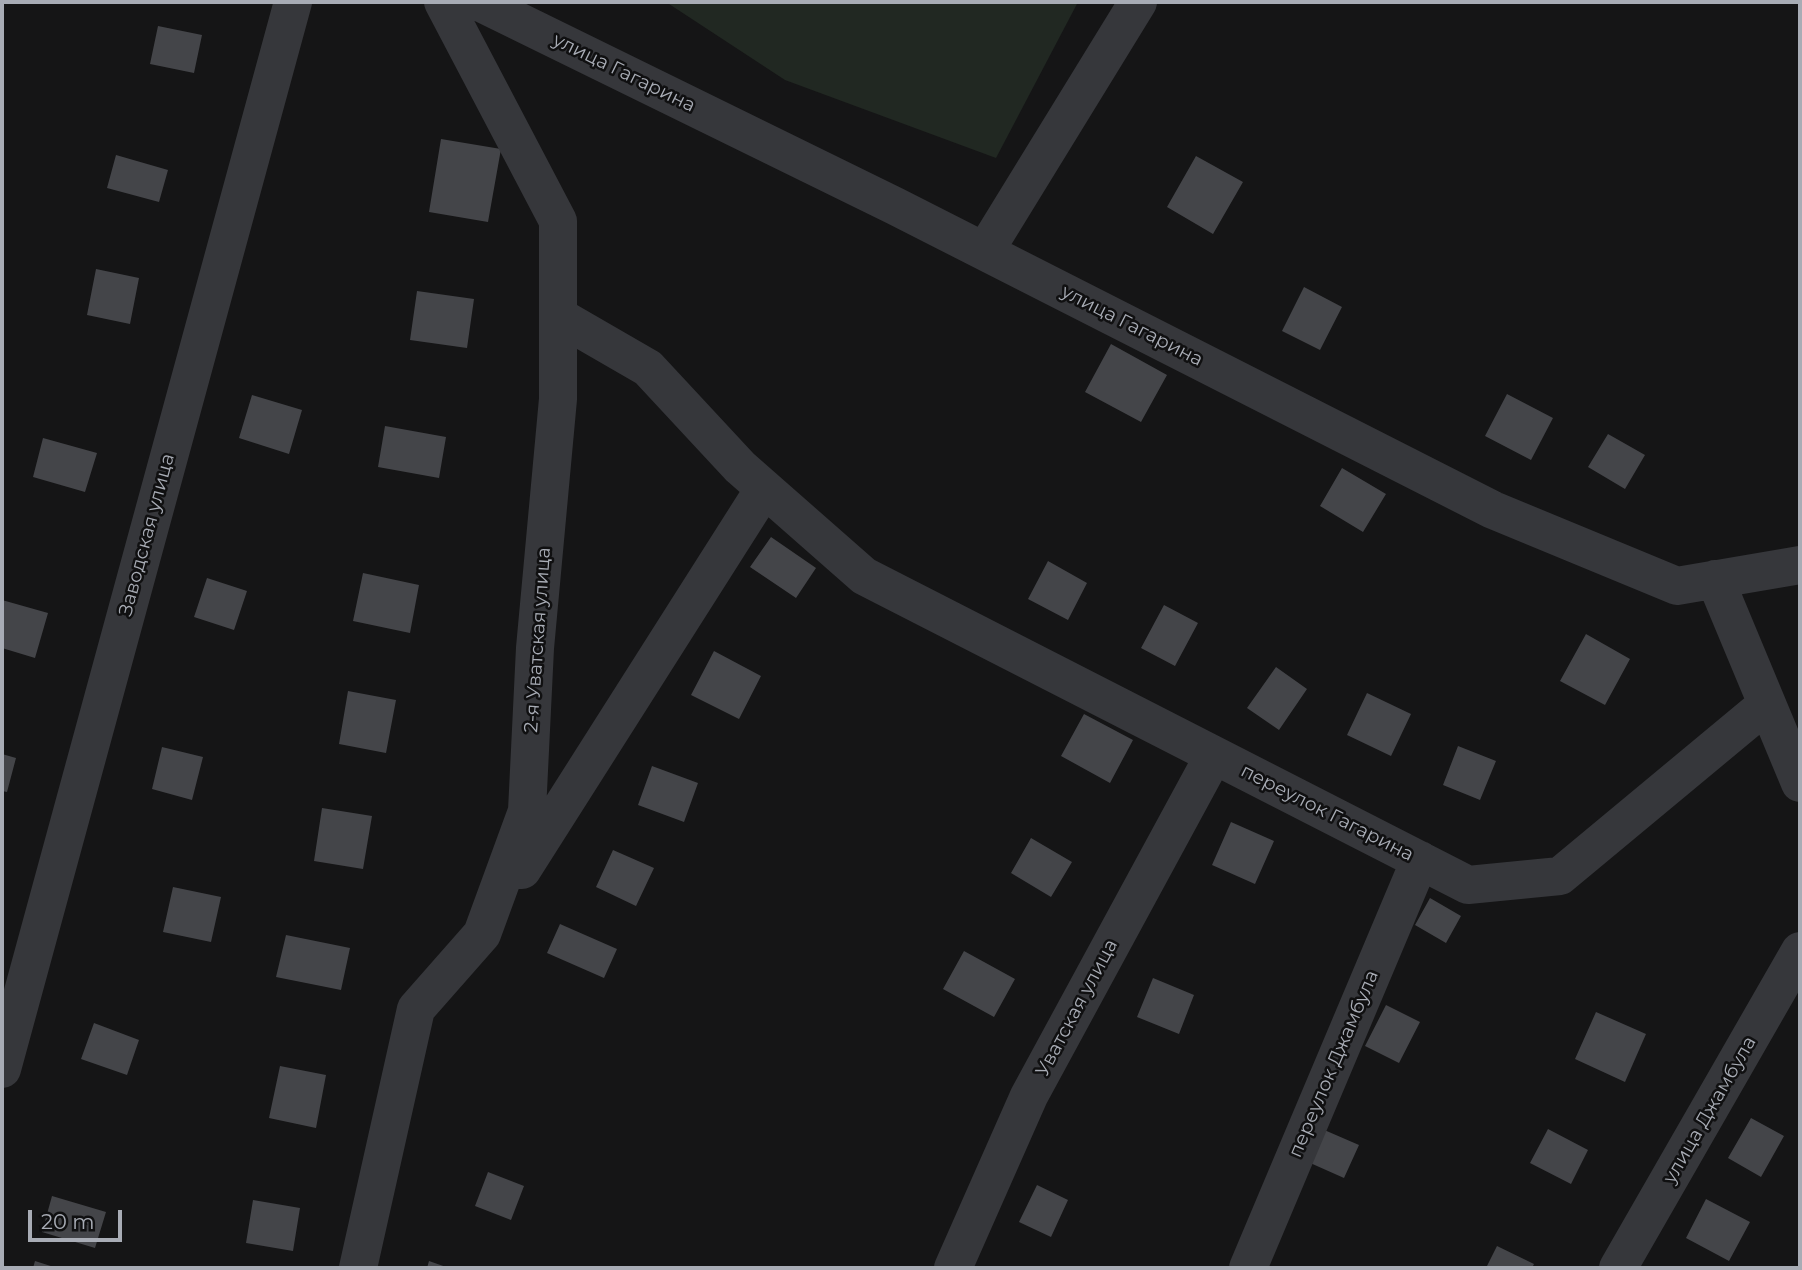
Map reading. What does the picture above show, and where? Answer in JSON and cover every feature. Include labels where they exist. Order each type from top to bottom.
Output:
[{"type":"street","name":"Заводская улица","points":[[2,1069],[293,2]]},
{"type":"street","name":"2-я Уватская улица","points":[[358,1268],[416,1009],[482,933],[527,811],[535,648],[558,399],[558,221],[443,2]]},
{"type":"street","name":"улица Гагарина","points":[[479,2],[985,251],[1493,510],[1677,586],[1800,565]]},
{"type":"street","points":[[985,251],[1138,2]]},
{"type":"street","name":"переулок Гагарина","points":[[558,316],[648,368],[740,467],[864,576],[1468,885],[1560,876],[1767,704]]},
{"type":"street","points":[[482,933],[764,489]]},
{"type":"street","points":[[1715,579],[1800,783]]},
{"type":"street","name":"Уватская улица","points":[[953,1268],[1029,1096],[1214,755]]},
{"type":"street","name":"переулок Джамбула","points":[[1248,1268],[1420,860]]},
{"type":"street","name":"улица Джамбула","points":[[1618,1268],[1800,951]]},
{"type":"shaded area","points":[[666,2],[1078,2],[996,158],[785,80]]},
{"type":"building","points":[[158,26],[202,35],[194,73],[150,64]]},
{"type":"building","points":[[441,139],[501,149],[488,222],[429,212]]},
{"type":"building","points":[[116,155],[168,170],[159,202],[107,188]]},
{"type":"building","points":[[1196,156],[1243,182],[1213,234],[1167,207]]},
{"type":"building","points":[[96,269],[139,278],[130,324],[87,315]]},
{"type":"building","points":[[1304,287],[1342,307],[1320,350],[1282,331]]},
{"type":"building","points":[[417,291],[474,299],[467,348],[410,340]]},
{"type":"building","points":[[1111,344],[1167,375],[1141,422],[1085,392]]},
{"type":"building","points":[[1507,394],[1553,418],[1531,460],[1485,436]]},
{"type":"building","points":[[252,395],[302,410],[289,454],[239,438]]},
{"type":"building","points":[[385,426],[446,437],[439,478],[378,467]]},
{"type":"building","points":[[1608,434],[1645,455],[1625,489],[1588,467]]},
{"type":"building","points":[[43,438],[97,453],[85,492],[33,477]]},
{"type":"building","points":[[1342,468],[1386,494],[1363,532],[1320,506]]},
{"type":"building","points":[[771,537],[816,568],[796,598],[750,567]]},
{"type":"building","points":[[1048,561],[1087,583],[1068,620],[1028,599]]},
{"type":"building","points":[[363,573],[419,585],[410,633],[353,621]]},
{"type":"building","points":[[207,578],[247,591],[234,630],[194,617]]},
{"type":"building","points":[[2,600],[48,613],[35,658],[2,648]]},
{"type":"building","points":[[1164,605],[1198,623],[1175,666],[1141,648]]},
{"type":"building","points":[[1586,634],[1630,659],[1605,705],[1560,681]]},
{"type":"building","points":[[714,651],[761,676],[739,719],[691,695]]},
{"type":"building","points":[[1276,667],[1307,689],[1279,730],[1247,708]]},
{"type":"building","points":[[348,691],[396,700],[386,753],[339,744]]},
{"type":"building","points":[[1367,693],[1411,714],[1391,756],[1347,735]]},
{"type":"building","points":[[1084,714],[1133,740],[1110,783],[1061,756]]},
{"type":"building","points":[[1458,746],[1496,761],[1480,800],[1443,785]]},
{"type":"building","points":[[162,747],[203,757],[192,800],[152,789]]},
{"type":"building","points":[[2,754],[16,758],[7,792],[2,791]]},
{"type":"building","points":[[652,766],[698,783],[684,822],[638,805]]},
{"type":"building","points":[[322,808],[372,816],[363,869],[314,861]]},
{"type":"building","points":[[1231,822],[1274,841],[1255,884],[1212,865]]},
{"type":"building","points":[[1031,838],[1072,862],[1051,897],[1011,873]]},
{"type":"building","points":[[613,850],[654,868],[636,906],[596,887]]},
{"type":"building","points":[[173,887],[221,897],[211,942],[163,932]]},
{"type":"building","points":[[1430,898],[1461,916],[1446,943],[1415,925]]},
{"type":"building","points":[[560,924],[617,949],[604,978],[547,953]]},
{"type":"building","points":[[286,935],[350,948],[341,990],[276,977]]},
{"type":"building","points":[[964,951],[1015,979],[994,1017],[943,989]]},
{"type":"building","points":[[1153,978],[1194,995],[1179,1034],[1137,1017]]},
{"type":"building","points":[[1386,1005],[1420,1022],[1399,1063],[1365,1046]]},
{"type":"building","points":[[1596,1012],[1646,1034],[1625,1082],[1575,1059]]},
{"type":"building","points":[[94,1023],[139,1040],[127,1075],[81,1059]]},
{"type":"building","points":[[280,1066],[326,1075],[316,1128],[269,1118]]},
{"type":"building","points":[[1751,1118],[1784,1136],[1761,1177],[1728,1158]]},
{"type":"building","points":[[1322,1129],[1359,1145],[1344,1178],[1308,1162]]},
{"type":"building","points":[[1548,1129],[1588,1150],[1571,1184],[1530,1163]]},
{"type":"building","points":[[488,1172],[524,1186],[511,1220],[475,1206]]},
{"type":"building","points":[[1037,1185],[1068,1200],[1051,1237],[1019,1222]]},
{"type":"building","points":[[52,1196],[106,1212],[95,1248],[42,1232]]},
{"type":"building","points":[[1706,1199],[1750,1222],[1729,1261],[1686,1238]]},
{"type":"building","points":[[253,1200],[300,1208],[293,1251],[246,1243]]},
{"type":"building","points":[[1497,1246],[1534,1264],[1532,1268],[1486,1268]]},
{"type":"building","points":[[35,1261],[57,1268],[33,1268]]},
{"type":"building","points":[[429,1261],[449,1268],[427,1268]]}]
